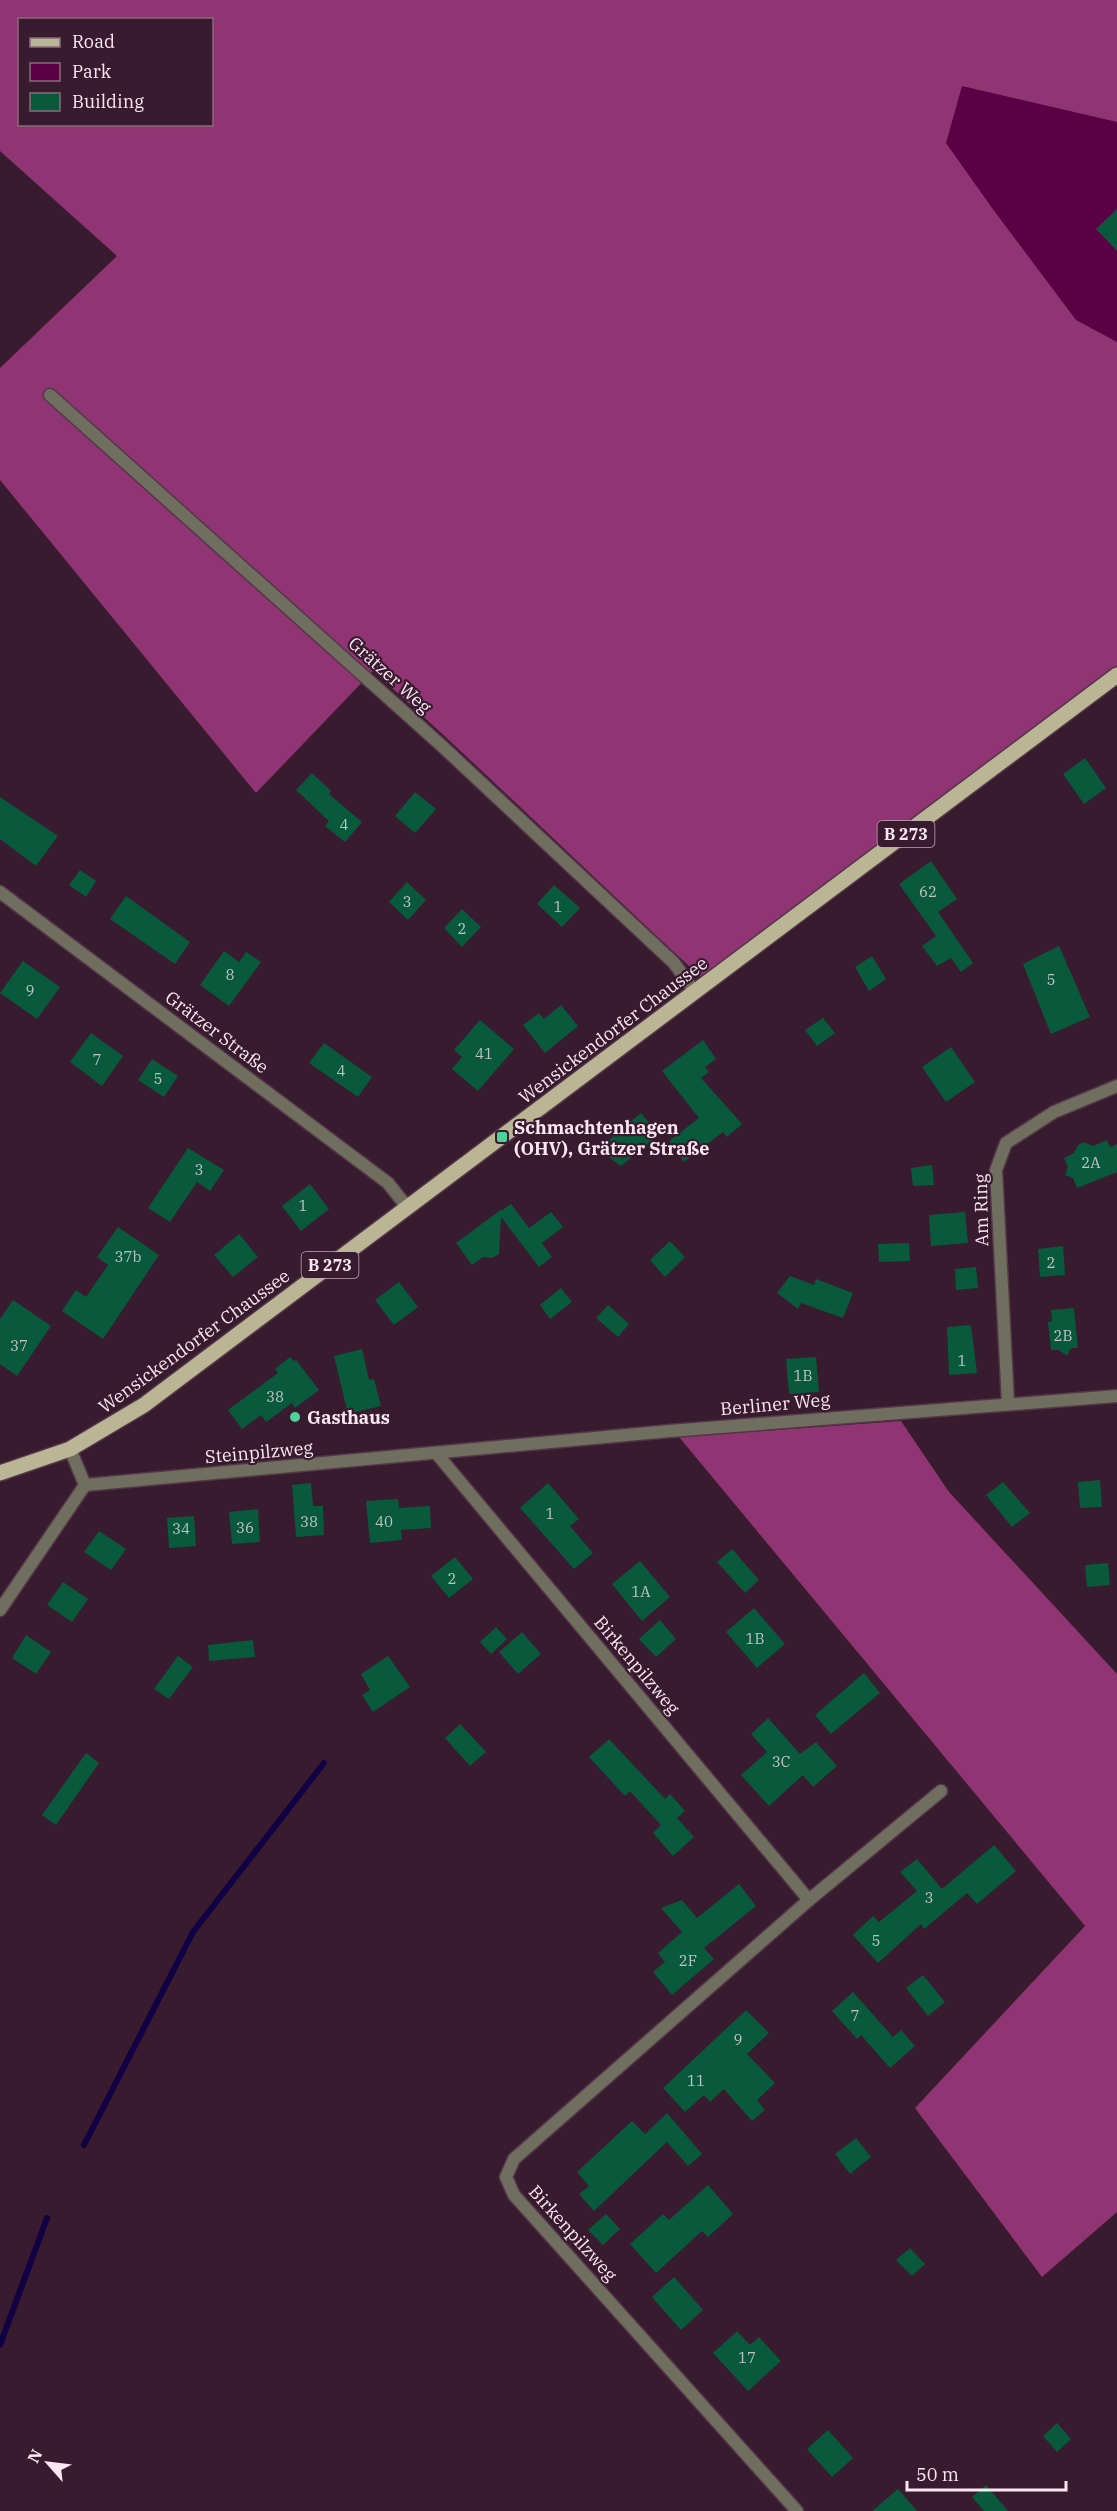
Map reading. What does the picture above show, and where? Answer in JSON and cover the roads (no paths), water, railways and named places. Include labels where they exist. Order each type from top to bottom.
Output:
[{"type":"main road","name":"Wensickendorfer Chaussee","points":[[0,1473],[70,1449],[144,1405],[1117,675]]},
{"type":"street","name":"Grätzer Weg","points":[[51,395],[442,746],[674,963],[695,992]]},
{"type":"street","name":"Grätzer Straße","points":[[0,892],[388,1183],[406,1207]]},
{"type":"street","name":"Am Ring","points":[[1008,1403],[996,1170],[1006,1143],[1053,1112],[1117,1086]]},
{"type":"street","name":"Berliner Weg","points":[[437,1454],[682,1430],[1117,1396]]},
{"type":"street","points":[[0,1610],[85,1485],[70,1449]]},
{"type":"street","name":"Steinpilzweg","points":[[85,1485],[437,1454]]},
{"type":"street","name":"Birkenpilzweg","points":[[437,1454],[809,1900]]},
{"type":"street","name":"Birkenpilzweg","points":[[797,2511],[514,2195],[506,2177],[514,2159],[809,1900],[941,1791]]},
{"type":"waterway","points":[[84,2145],[193,1932],[324,1763]]},
{"type":"waterway","points":[[0,2345],[47,2218]]},
{"type":"place","name":"Schmachtenhagen (OHV), Grätzer Straße","points":[[502,1137]]},
{"type":"place","name":"Gasthaus","points":[[295,1417]]}]
